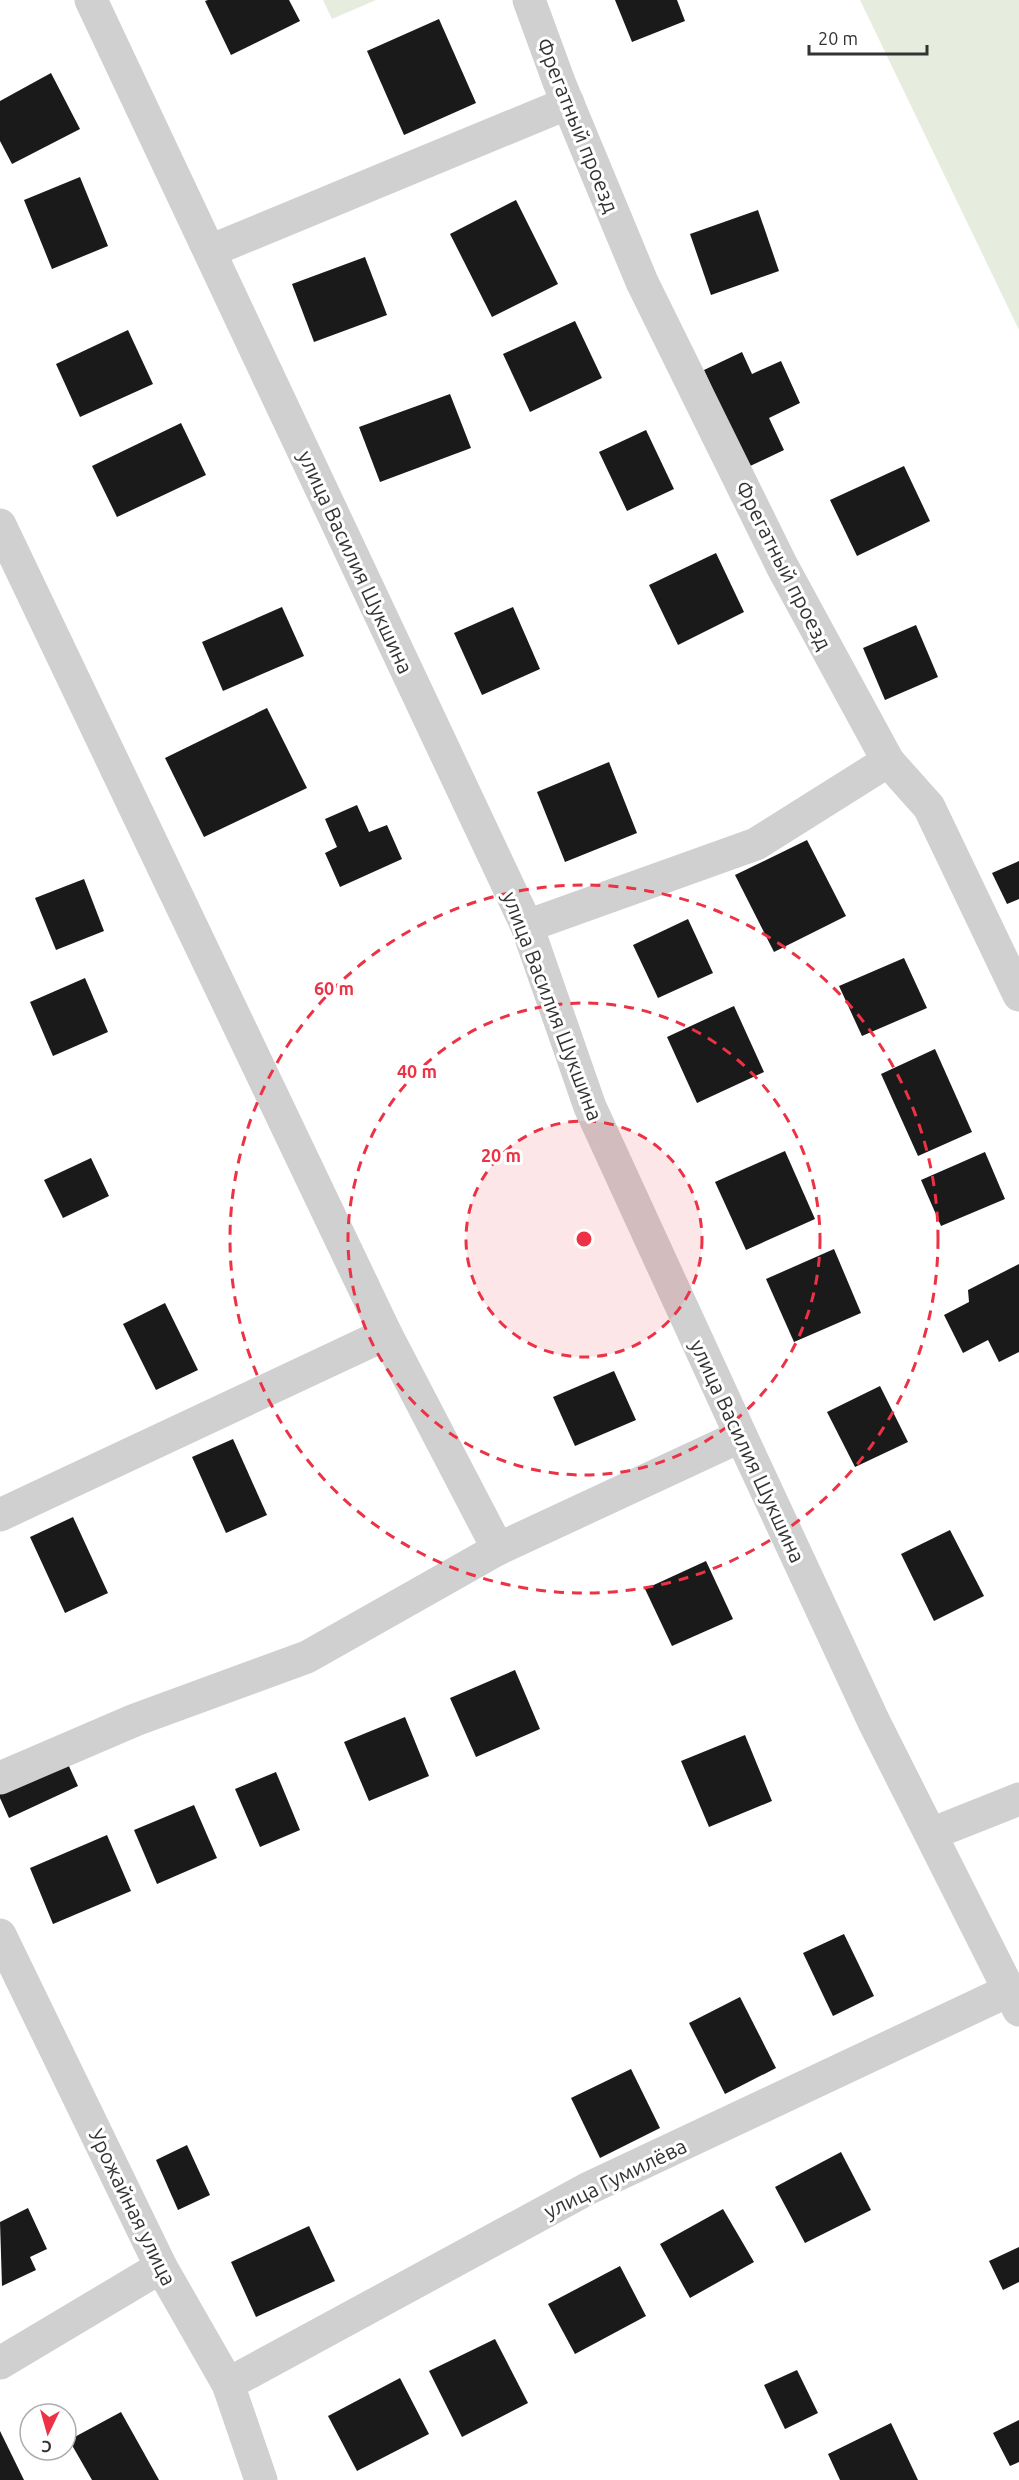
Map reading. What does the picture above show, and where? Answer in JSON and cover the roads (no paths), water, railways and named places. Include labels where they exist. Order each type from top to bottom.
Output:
[{"type":"street","name":"улица Василия Шукшина","points":[[91,0],[527,926],[590,1107],[741,1436],[874,1722],[1015,2000]]},
{"type":"street","name":"Фрегатный проезд","points":[[529,0],[568,104],[642,282],[782,566],[888,761],[929,807],[1019,995]]},
{"type":"street","points":[[210,251],[568,104]]},
{"type":"street","points":[[0,525],[386,1334],[498,1549]]},
{"type":"street","points":[[527,926],[756,844],[888,761]]},
{"type":"street","points":[[0,1515],[386,1334]]},
{"type":"street","points":[[0,1778],[135,1719],[307,1657],[498,1549],[741,1436]]},
{"type":"street","points":[[931,1834],[1019,1799]]},
{"type":"street","name":"Урожайная улица","points":[[0,1935],[161,2267],[228,2384],[261,2480]]},
{"type":"street","name":"улица Гумилёва","points":[[228,2384],[587,2189],[1015,2000]]},
{"type":"street","points":[[0,2363],[161,2267]]}]
